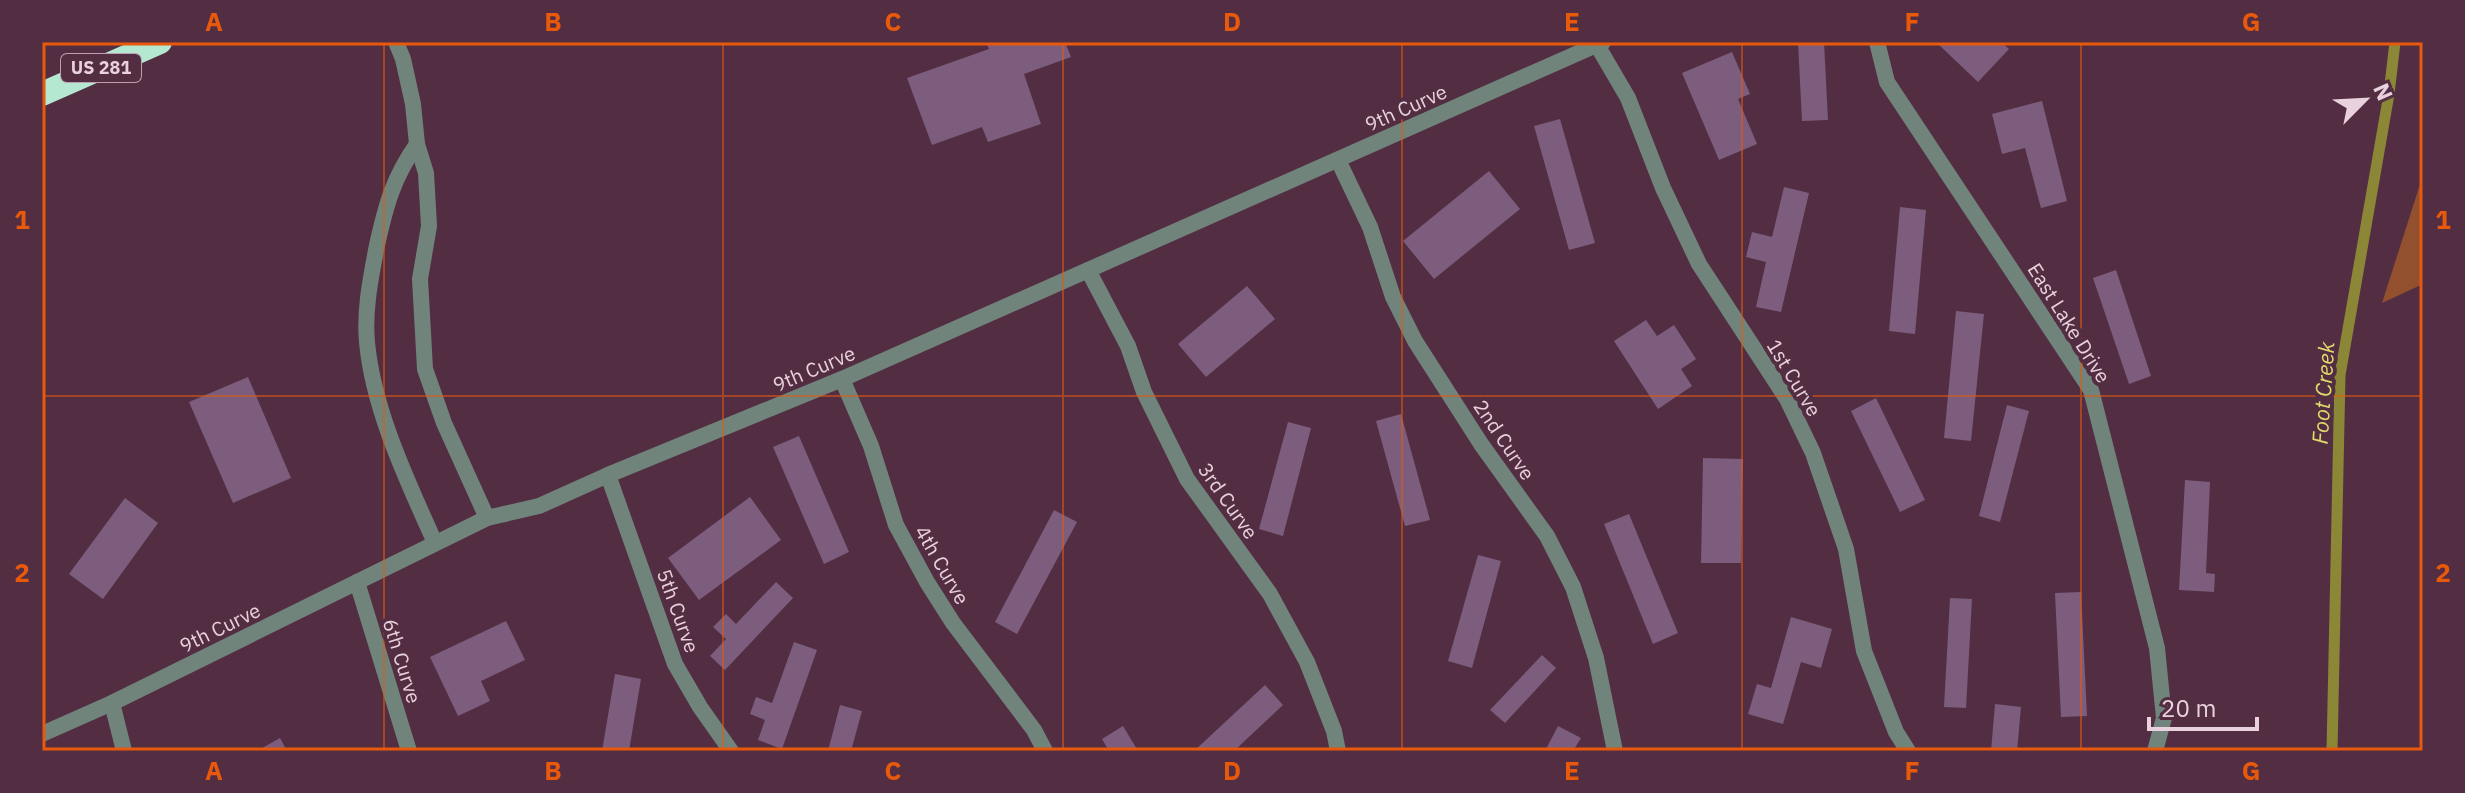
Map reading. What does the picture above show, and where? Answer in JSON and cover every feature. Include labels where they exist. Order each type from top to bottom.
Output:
[{"type":"highway","name":"US 281","points":[[42,94],[160,42]]},
{"type":"street","points":[[396,42],[403,59],[413,104],[417,144],[426,173],[429,226],[420,279],[425,369],[444,423],[487,518]]},
{"type":"street","name":"East Lake Drive","points":[[1877,42],[1887,82],[2091,390],[2157,648],[2164,718],[2155,751]]},
{"type":"street","name":"9th Curve","points":[[42,734],[112,703],[487,518],[539,506],[842,379],[1600,44]]},
{"type":"street","name":"1st Curve","points":[[1600,44],[1628,98],[1663,188],[1699,264],[1787,399],[1813,453],[1846,549],[1864,651],[1896,732],[1908,751]]},
{"type":"street","points":[[417,144],[400,168],[385,208],[367,305],[367,340],[371,372],[398,461],[435,543]]},
{"type":"street","name":"2nd Curve","points":[[1338,160],[1370,227],[1393,297],[1415,341],[1481,444],[1547,536],[1573,587],[1596,658],[1615,751]]},
{"type":"street","name":"3rd Curve","points":[[1088,270],[1128,346],[1144,392],[1187,479],[1270,594],[1307,662],[1334,731],[1338,751]]},
{"type":"street","name":"4th Curve","points":[[842,379],[871,446],[896,525],[908,548],[953,623],[1034,730],[1045,751]]},
{"type":"street","name":"5th Curve","points":[[608,475],[675,664],[731,751]]},
{"type":"street","name":"6th Curve","points":[[357,582],[409,751]]},
{"type":"street","points":[[112,703],[124,751]]},
{"type":"shaded area","points":[[2423,175],[2423,284],[2382,303]]},
{"type":"building","points":[[986,42],[1065,42],[1071,57],[1024,74],[1041,124],[988,142],[982,127],[932,145],[907,78],[989,49]]},
{"type":"building","points":[[1798,42],[1824,42],[1828,120],[1802,121]]},
{"type":"building","points":[[1936,42],[2001,42],[2009,49],[1978,82]]},
{"type":"building","points":[[1732,52],[1750,94],[1738,99],[1757,144],[1719,160],[1682,73]]},
{"type":"building","points":[[2042,101],[2067,201],[2041,208],[2025,148],[2002,154],[1992,114]]},
{"type":"building","points":[[1560,119],[1595,243],[1569,250],[1534,126]]},
{"type":"building","points":[[1489,171],[1520,209],[1434,279],[1403,241]]},
{"type":"building","points":[[1784,187],[1809,193],[1781,312],[1756,307],[1766,262],[1746,257],[1752,232],[1772,237]]},
{"type":"building","points":[[1900,207],[1926,210],[1915,334],[1889,331]]},
{"type":"building","points":[[2116,270],[2151,376],[2129,384],[2093,278]]},
{"type":"building","points":[[1247,286],[1275,319],[1206,377],[1178,344]]},
{"type":"building","points":[[1956,311],[1984,314],[1971,441],[1944,438]]},
{"type":"building","points":[[1646,320],[1657,336],[1674,325],[1696,359],[1681,369],[1692,386],[1658,409],[1614,341]]},
{"type":"building","points":[[248,377],[291,478],[233,503],[189,402]]},
{"type":"building","points":[[1876,398],[1925,500],[1900,512],[1851,411]]},
{"type":"building","points":[[2007,405],[2029,411],[2000,522],[1979,516]]},
{"type":"building","points":[[1401,414],[1430,520],[1405,526],[1376,421]]},
{"type":"building","points":[[1288,422],[1311,428],[1283,536],[1259,529]]},
{"type":"building","points":[[799,436],[849,552],[824,564],[773,447]]},
{"type":"building","points":[[1703,458],[1743,459],[1741,563],[1701,563]]},
{"type":"building","points":[[2185,480],[2210,482],[2206,573],[2215,574],[2214,592],[2179,590]]},
{"type":"building","points":[[750,497],[781,540],[699,600],[668,558]]},
{"type":"building","points":[[125,498],[158,523],[103,599],[69,574]]},
{"type":"building","points":[[1054,510],[1077,522],[1017,634],[995,622]]},
{"type":"building","points":[[1629,514],[1678,633],[1653,644],[1604,524]]},
{"type":"building","points":[[1478,555],[1501,561],[1472,668],[1448,661]]},
{"type":"building","points":[[776,582],[793,598],[725,670],[710,656],[726,639],[713,627],[726,614],[736,624]]},
{"type":"building","points":[[2081,592],[2087,716],[2061,717],[2055,593]]},
{"type":"building","points":[[1950,598],[1972,599],[1966,708],[1944,707]]},
{"type":"building","points":[[1791,617],[1832,629],[1821,668],[1801,662],[1783,724],[1748,714],[1757,684],[1771,688]]},
{"type":"building","points":[[506,621],[525,660],[481,681],[490,701],[458,716],[430,657]]},
{"type":"building","points":[[794,642],[817,650],[782,749],[758,740],[765,720],[750,714],[756,697],[772,703]]},
{"type":"building","points":[[1542,655],[1556,668],[1505,723],[1490,710]]},
{"type":"building","points":[[615,674],[641,679],[629,751],[602,751]]},
{"type":"building","points":[[1265,685],[1283,705],[1234,751],[1194,751]]},
{"type":"building","points":[[1995,704],[2021,707],[2017,751],[1991,751]]},
{"type":"building","points":[[840,705],[862,711],[851,751],[828,751]]},
{"type":"building","points":[[1123,726],[1138,751],[1109,751],[1102,739]]},
{"type":"building","points":[[1558,726],[1581,738],[1573,751],[1545,751]]},
{"type":"building","points":[[280,738],[287,751],[257,751]]},
{"type":"waterway","name":"Foot Creek","points":[[2332,751],[2340,375],[2389,94],[2395,42]]}]
